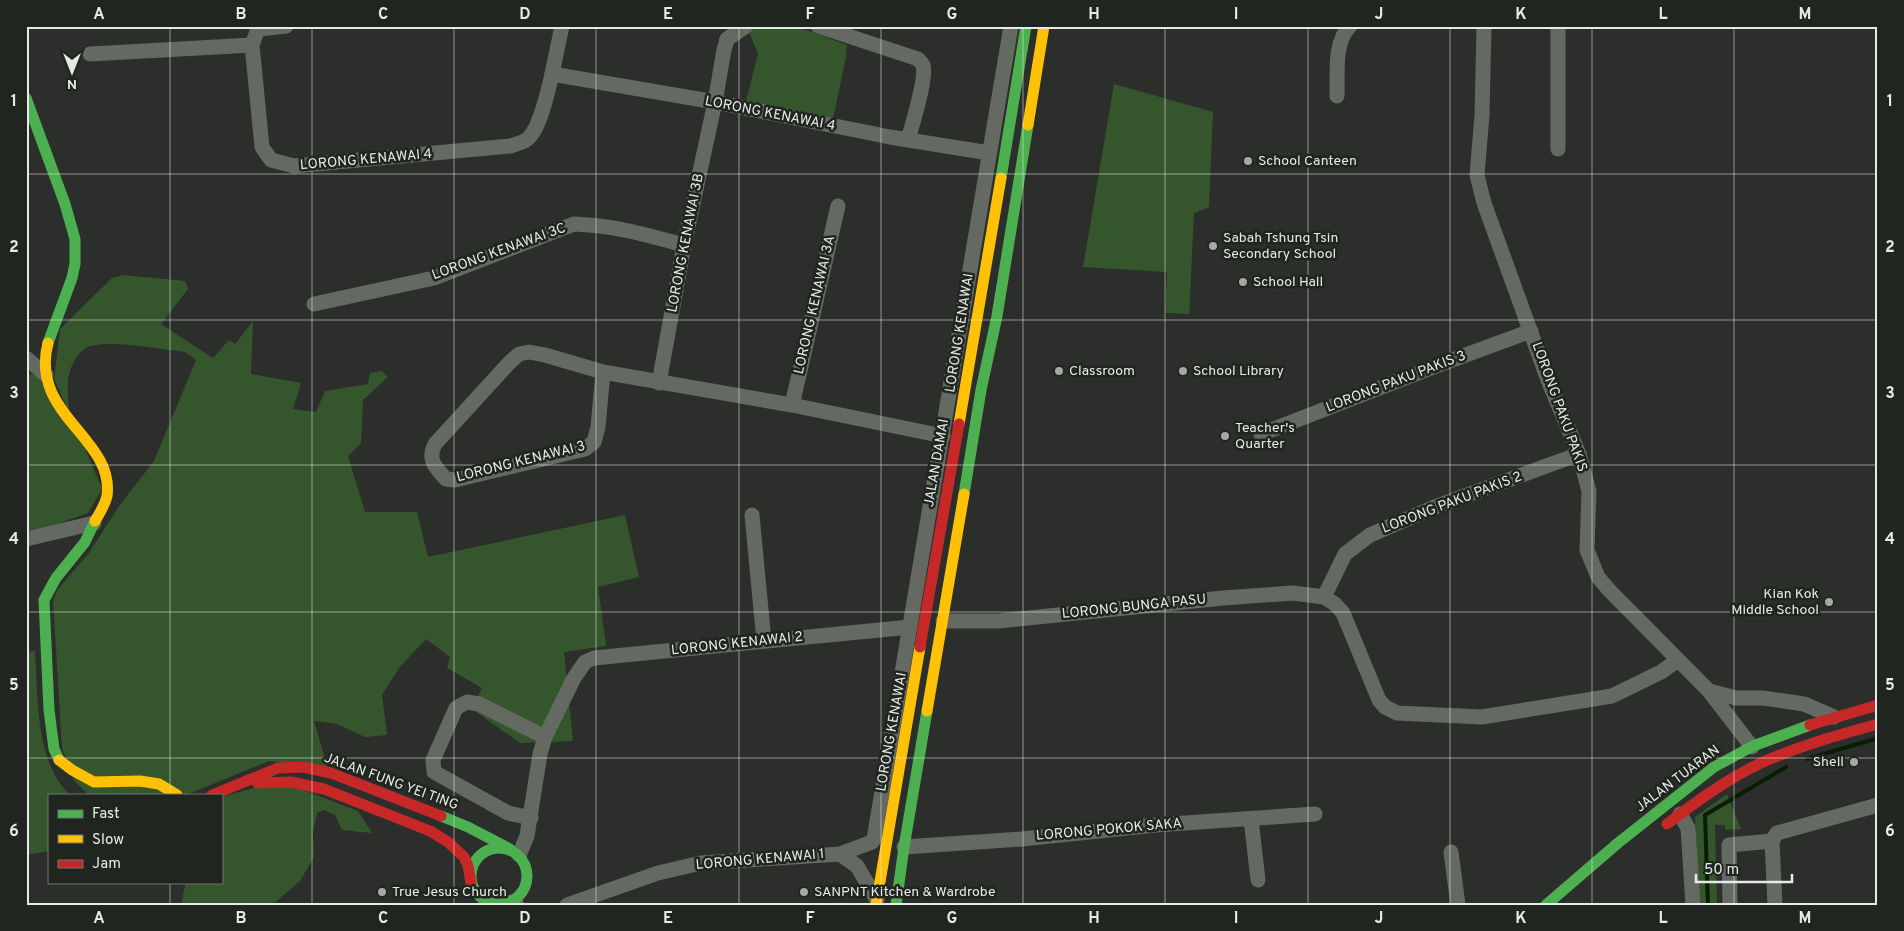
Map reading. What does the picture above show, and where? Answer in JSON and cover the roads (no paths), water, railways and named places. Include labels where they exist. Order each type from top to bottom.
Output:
[{"type":"main road","name":"JALAN DAMAI","points":[[876,902],[1026,26]]},
{"type":"main road","points":[[896,905],[904,847],[981,390],[997,316],[1011,234],[1044,26]]},
{"type":"main road","points":[[26,98],[71,220],[76,250],[70,288],[49,338],[46,375],[51,395],[60,410],[88,442],[104,465],[108,492],[106,503],[84,544],[48,589],[44,600],[49,701],[54,749],[59,760],[72,770],[94,782],[140,781],[159,784],[175,794]]},
{"type":"main road","name":"JALAN TUARAN","points":[[1546,905],[1597,861],[1714,767],[1752,747],[1810,725],[1878,705]]},
{"type":"main road","points":[[1658,831],[1713,790],[1774,757],[1815,742],[1878,724]]},
{"type":"main road","points":[[1752,747],[1766,747],[1831,729],[1862,728]]},
{"type":"main road","name":"JALAN FUNG YEI TING","points":[[214,794],[278,768],[303,767],[331,773],[446,818],[468,827],[514,852]]},
{"type":"main road","points":[[312,787],[315,770]]},
{"type":"main road","name":"JALAN FUNG YEI TING","points":[[229,788],[263,782],[281,782],[312,787],[361,802],[421,826],[448,842],[467,862],[471,883]]},
{"type":"main road","points":[[492,848],[501,848],[514,852],[525,863],[528,872],[528,881],[524,890],[519,897],[509,904],[496,904],[481,898],[475,892],[471,883],[471,874],[477,858],[492,848]]},
{"type":"street","points":[[259,27],[286,26]]},
{"type":"street","name":"LORONG KENAWAI 4","points":[[259,27],[252,45],[262,147],[271,160],[294,166],[501,147],[526,140],[533,131],[543,110],[562,26]]},
{"type":"street","name":"LORONG KENAWAI 3B","points":[[659,383],[684,244],[727,39],[746,26]]},
{"type":"street","points":[[818,26],[918,59],[923,64],[922,82],[908,140]]},
{"type":"street","name":"LORONG KENAWAI","points":[[840,854],[872,842],[874,839],[1011,26]]},
{"type":"street","points":[[1337,96],[1339,46],[1350,26]]},
{"type":"street","name":"LORONG PAKU PAKIS","points":[[1484,26],[1482,115],[1477,175],[1484,203],[1548,380],[1579,454],[1589,490],[1587,550],[1598,577],[1626,608],[1709,691],[1752,747]]},
{"type":"street","points":[[1558,26],[1558,149]]},
{"type":"street","points":[[90,54],[252,45]]},
{"type":"street","name":"LORONG KENAWAI 4","points":[[552,74],[715,102],[908,140],[989,153]]},
{"type":"street","name":"LORONG KENAWAI 3A","points":[[792,405],[838,206]]},
{"type":"street","name":"LORONG KENAWAI 3C","points":[[314,304],[434,278],[574,224],[626,229],[684,244]]},
{"type":"street","name":"LORONG PAKU PAKIS 3","points":[[1261,434],[1531,331]]},
{"type":"street","name":"LORONG KENAWAI 3","points":[[603,372],[598,427],[594,442],[585,449],[456,480],[446,479],[433,463],[431,453],[436,444],[509,363],[519,354],[529,352],[603,372],[792,405],[943,436]]},
{"type":"street","points":[[26,358],[46,375]]},
{"type":"street","name":"LORONG PAKU PAKIS 2","points":[[1324,597],[1345,554],[1370,535],[1437,506],[1579,454]]},
{"type":"street","points":[[752,515],[764,641]]},
{"type":"street","points":[[26,539],[94,523]]},
{"type":"street","name":"LORONG BUNGA PASU","points":[[943,621],[998,621],[1223,598],[1293,593],[1324,597]]},
{"type":"street","points":[[1324,597],[1335,604],[1343,613],[1380,700],[1385,707],[1397,713],[1482,717],[1612,696],[1661,672],[1678,660]]},
{"type":"street","name":"LORONG KENAWAI 2","points":[[514,852],[527,836],[538,764],[545,737],[574,678],[585,662],[594,658],[910,627]]},
{"type":"street","points":[[1709,691],[1736,698],[1763,698],[1810,706],[1834,718]]},
{"type":"street","points":[[1738,728],[1736,708],[1739,705],[1763,698]]},
{"type":"street","points":[[531,818],[508,813],[434,772],[433,760],[456,708],[467,702],[479,704],[545,737]]},
{"type":"street","points":[[1775,905],[1772,841],[1777,833],[1878,804]]},
{"type":"street","name":"LORONG POKOK SAKA","points":[[904,847],[1156,825],[1315,814]]},
{"type":"street","points":[[1680,814],[1688,828],[1693,905]]},
{"type":"street","points":[[1251,819],[1258,880]]},
{"type":"street","points":[[1730,905],[1728,845],[1772,841]]},
{"type":"street","points":[[1451,852],[1458,905]]},
{"type":"street","points":[[840,854],[857,866],[876,902]]},
{"type":"street","name":"LORONG KENAWAI 1","points":[[567,905],[658,873],[701,863],[840,854]]},
{"type":"waterway","points":[[1807,759],[1878,738]]},
{"type":"waterway","points":[[1708,905],[1705,815],[1786,767]]},
{"type":"place","name":"School Canteen","points":[[1248,161]]},
{"type":"place","name":"Sabah Tshung Tsin Secondary School","points":[[1213,246]]},
{"type":"place","name":"School Hall","points":[[1243,282]]},
{"type":"place","name":"Classroom","points":[[1059,371]]},
{"type":"place","name":"School Library","points":[[1183,371]]},
{"type":"place","name":"Teacher's Quarter","points":[[1225,436]]},
{"type":"place","name":"Kian Kok Middle School","points":[[1829,602]]},
{"type":"place","name":"Shell","points":[[1854,762]]},
{"type":"place","name":"True Jesus Church","points":[[382,892]]},
{"type":"place","name":"SANPNT Kitchen & Wardrobe","points":[[804,892]]}]
